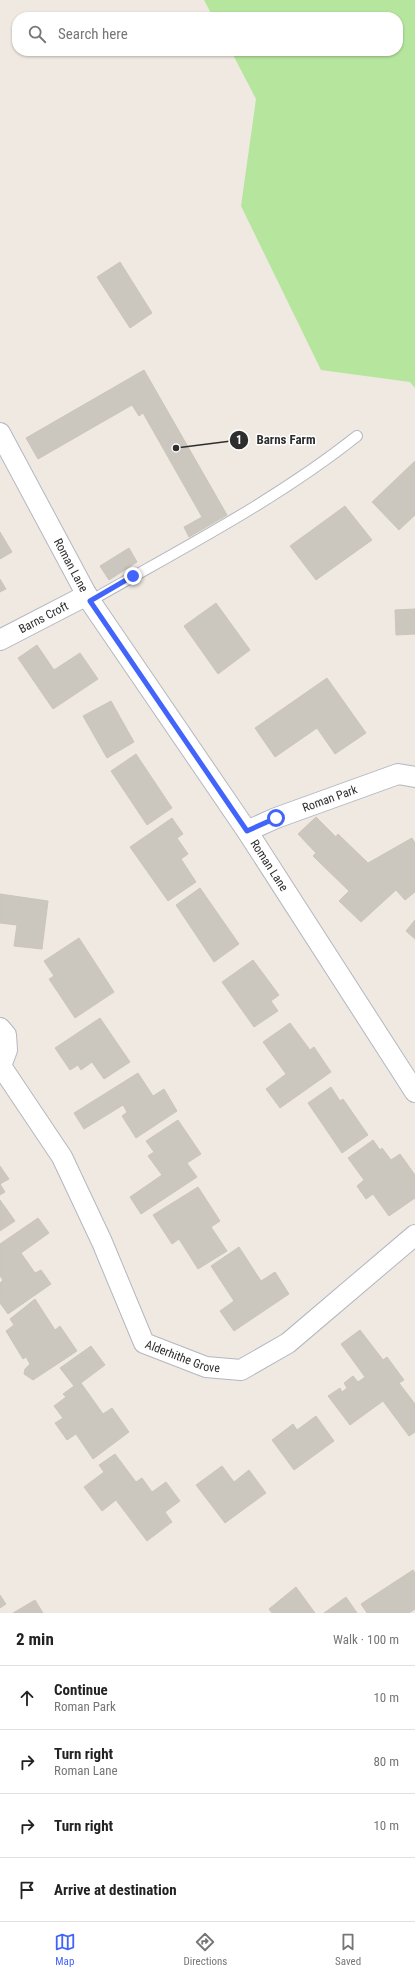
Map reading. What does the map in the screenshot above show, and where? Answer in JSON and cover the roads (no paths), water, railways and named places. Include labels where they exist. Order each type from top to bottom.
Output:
[{"type":"street","name":"Roman Lane","points":[[0,433],[88,598],[247,831],[415,1092]]},
{"type":"street","name":"Barns Croft","points":[[0,640],[88,598]]},
{"type":"street","name":"Roman Park","points":[[247,831],[276,818],[398,774],[415,777]]},
{"type":"street","name":"Alderhithe Grove","points":[[0,1028],[6,1035],[7,1050],[0,1066],[62,1157],[102,1242],[144,1343],[206,1367],[241,1370],[288,1343],[415,1235]]},
{"type":"lane","points":[[88,598],[271,498],[330,457],[357,436]]},
{"type":"place","name":"Barns Farm","points":[[176,448]]}]
